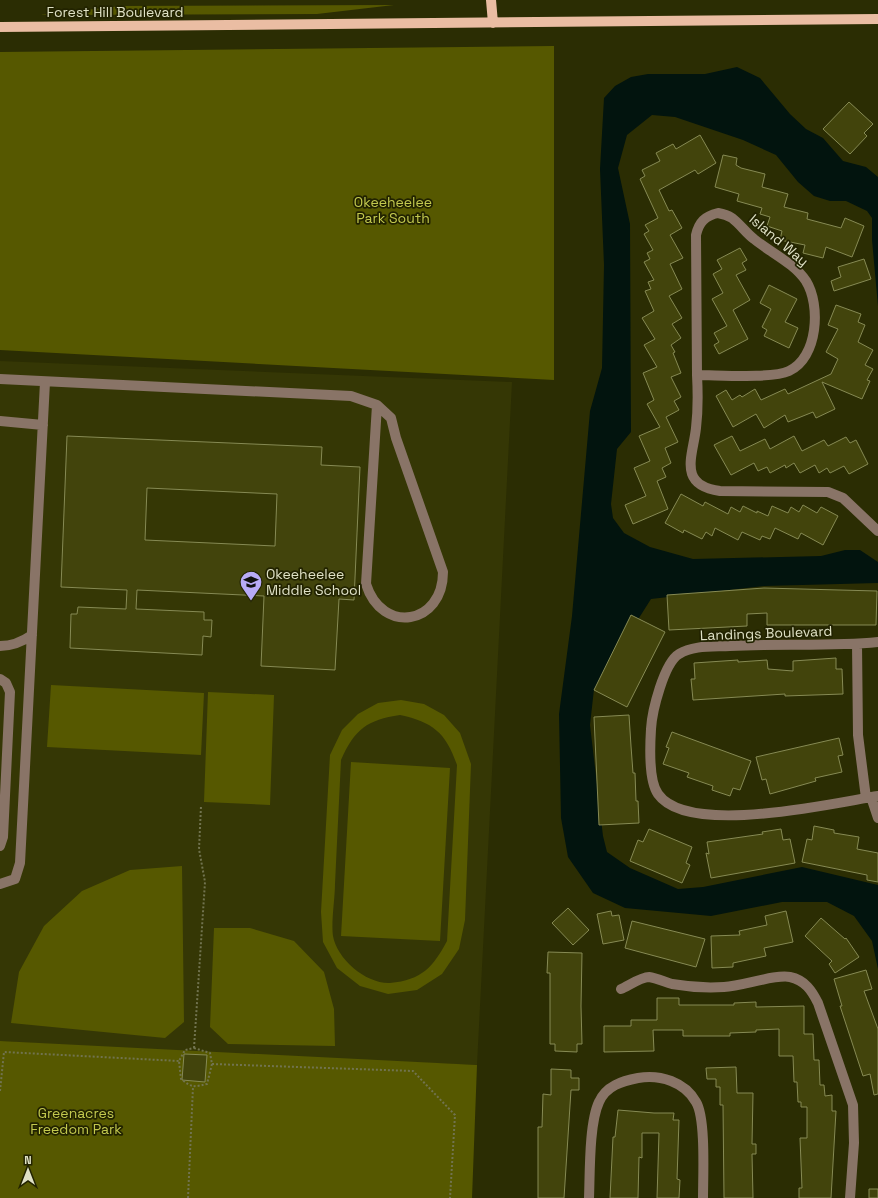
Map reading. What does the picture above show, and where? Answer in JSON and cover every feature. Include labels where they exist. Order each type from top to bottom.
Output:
[{"type":"main road","points":[[491,0],[493,23]]},
{"type":"main road","name":"Forest Hill Boulevard","points":[[0,27],[878,19]]},
{"type":"street","name":"Island Way","points":[[698,375],[782,374],[802,362],[812,342],[812,299],[806,282],[801,274],[766,249],[734,219],[726,214],[718,213],[710,215],[703,220],[698,227],[696,235],[698,375],[697,418],[690,465],[692,473],[700,483],[712,490],[828,492],[842,498],[878,531]]},
{"type":"street","points":[[0,379],[351,396],[377,405],[391,418],[396,438],[443,572],[443,584],[440,596],[432,606],[422,613],[411,617],[398,617],[382,610],[369,596],[366,584],[377,405]]},
{"type":"street","points":[[0,884],[15,879],[20,863],[45,382]]},
{"type":"street","points":[[0,421],[43,425]]},
{"type":"street","points":[[0,646],[8,646],[21,642],[32,634]]},
{"type":"street","name":"Landings Boulevard","points":[[872,797],[763,815],[734,816],[687,810],[670,804],[657,793],[654,785],[650,744],[655,706],[669,666],[680,653],[704,647],[858,644],[878,642]]},
{"type":"street","points":[[858,644],[858,734],[878,818]]},
{"type":"street","points":[[0,679],[6,683],[10,692],[3,837],[0,846]]},
{"type":"street","points":[[621,989],[648,977],[673,984],[699,987],[725,987],[750,984],[783,976],[792,977],[806,985],[812,991],[818,1003],[853,1105],[854,1143],[850,1198]]},
{"type":"street","points":[[589,1198],[594,1116],[599,1101],[609,1088],[625,1080],[647,1076],[670,1080],[684,1088],[697,1102],[701,1123],[703,1198]]},
{"type":"path","points":[[194,1048],[205,882],[200,849],[202,806]]},
{"type":"path","points":[[194,1048],[210,1054],[212,1064],[207,1084],[193,1087],[189,1086],[181,1079],[179,1061],[184,1050],[194,1048]]},
{"type":"path","points":[[0,1091],[4,1052],[179,1061]]},
{"type":"path","points":[[212,1064],[413,1071],[455,1115],[450,1198]]},
{"type":"path","points":[[188,1198],[193,1087]]},
{"type":"shaded area","points":[[737,67],[760,78],[790,114],[806,129],[823,138],[843,161],[866,167],[878,177],[878,306],[872,240],[872,218],[867,211],[846,201],[830,201],[814,196],[798,182],[776,155],[743,140],[675,117],[652,115],[627,135],[618,168],[630,224],[631,432],[617,449],[611,504],[613,518],[624,533],[650,547],[693,559],[821,556],[845,550],[860,550],[878,562],[878,583],[764,586],[651,599],[594,689],[590,725],[603,836],[607,852],[630,868],[678,889],[703,887],[802,867],[878,885],[878,969],[872,941],[854,916],[827,902],[782,902],[711,916],[625,908],[593,893],[568,857],[561,818],[559,714],[572,616],[590,411],[602,368],[604,265],[600,169],[604,98],[615,86],[631,77],[648,74],[705,74]]},
{"type":"shaded area","name":"Okeeheelee Middle School","points":[[0,361],[512,382],[477,1065],[212,1054],[0,1041]]},
{"type":"green space","points":[[394,5],[317,14],[40,15],[122,6]]},
{"type":"green space","name":"Okeeheelee Park South","points":[[554,46],[554,380],[0,350],[0,52]]},
{"type":"green space","points":[[51,685],[204,693],[201,755],[47,747]]},
{"type":"green space","points":[[208,692],[274,695],[270,805],[204,802]]},
{"type":"green space","points":[[401,700],[424,704],[444,715],[460,733],[471,764],[465,920],[459,949],[442,974],[417,990],[388,994],[360,986],[337,968],[323,942],[321,912],[330,755],[342,730],[358,714],[378,703]],"holes":[[[400,715],[430,725],[443,737],[453,754],[457,765],[447,941],[437,958],[425,971],[410,979],[390,983],[381,982],[362,975],[346,961],[340,953],[333,936],[341,760],[346,749],[357,733],[371,723]]]},
{"type":"green space","points":[[351,762],[450,768],[440,941],[341,936]]},
{"type":"green space","points":[[182,866],[184,1022],[165,1038],[11,1023],[19,972],[44,926],[82,891],[130,870]]},
{"type":"green space","points":[[214,928],[250,928],[294,941],[324,972],[334,1009],[335,1046],[228,1044],[210,1027]]},
{"type":"green space","name":"Greenacres Freedom Park","points":[[0,1041],[477,1065],[472,1198],[0,1198]]},
{"type":"building","points":[[849,102],[873,124],[864,133],[867,136],[850,154],[823,129]]},
{"type":"building","points":[[700,135],[716,163],[698,174],[695,170],[659,190],[669,211],[672,210],[682,228],[670,235],[683,258],[670,264],[682,289],[669,296],[682,318],[672,324],[681,338],[671,345],[675,352],[673,353],[681,373],[671,377],[681,397],[674,401],[679,410],[666,417],[678,442],[665,448],[671,463],[662,468],[666,477],[657,481],[668,509],[633,524],[625,505],[646,496],[634,468],[650,461],[639,436],[660,427],[647,404],[654,400],[643,373],[657,367],[644,345],[655,339],[642,318],[654,311],[645,291],[651,289],[648,282],[654,280],[644,262],[650,259],[647,253],[653,250],[644,234],[649,231],[645,225],[658,218],[640,179],[645,176],[642,170],[660,161],[656,153],[673,144],[676,149]]},
{"type":"building","points":[[723,155],[737,158],[736,165],[741,168],[765,174],[762,187],[788,194],[784,207],[808,213],[807,219],[841,228],[845,218],[864,226],[852,257],[826,247],[823,258],[803,253],[805,245],[780,240],[782,231],[767,226],[770,217],[760,214],[762,208],[737,201],[739,194],[715,187]]},
{"type":"building","points":[[740,248],[747,260],[742,263],[746,270],[736,275],[750,300],[733,310],[748,339],[719,354],[714,345],[719,342],[714,333],[727,326],[712,299],[723,293],[713,274],[722,269],[717,260]]},
{"type":"building","points":[[864,259],[871,279],[834,291],[831,281],[841,277],[838,267]]},
{"type":"building","points":[[769,285],[797,299],[785,322],[798,328],[789,348],[764,336],[767,330],[762,327],[771,309],[760,303]]},
{"type":"building","points":[[836,305],[861,314],[858,322],[865,325],[858,342],[873,350],[865,365],[873,369],[867,380],[870,381],[862,399],[822,382],[835,409],[816,418],[813,412],[788,422],[785,415],[764,428],[756,414],[733,427],[716,396],[726,390],[732,400],[740,395],[742,397],[755,389],[761,400],[785,389],[788,394],[831,374],[838,359],[826,352],[838,329],[828,325]]},
{"type":"building","points":[[67,436],[322,447],[321,465],[360,467],[354,600],[339,599],[335,670],[261,666],[264,596],[137,590],[136,609],[204,612],[204,620],[212,620],[211,637],[203,636],[202,655],[70,648],[71,614],[77,614],[78,607],[126,609],[127,590],[61,587]],"holes":[[[147,488],[277,494],[275,546],[145,540]]]},
{"type":"building","points":[[732,436],[740,451],[765,439],[770,449],[794,436],[802,451],[824,440],[828,446],[846,437],[850,443],[856,440],[868,464],[849,474],[844,466],[830,473],[827,468],[819,473],[815,465],[800,473],[794,463],[786,468],[785,465],[770,473],[767,467],[758,471],[754,463],[731,475],[714,445]]},
{"type":"building","points":[[681,494],[703,506],[705,502],[728,514],[731,507],[740,512],[743,506],[757,513],[757,511],[768,516],[772,506],[788,513],[791,507],[799,512],[803,505],[817,513],[821,507],[838,516],[823,545],[801,533],[798,539],[775,528],[770,539],[762,536],[760,540],[742,532],[738,540],[715,528],[712,536],[706,532],[702,539],[684,530],[683,533],[665,523]]},
{"type":"building","points":[[764,588],[877,591],[876,625],[767,625],[767,613],[747,614],[747,626],[669,630],[667,595]]},
{"type":"building","points":[[631,615],[665,632],[627,707],[594,690]]},
{"type":"building","points":[[836,658],[836,669],[842,669],[843,694],[785,696],[785,694],[693,700],[691,679],[695,679],[694,663],[767,660],[768,669],[793,671],[793,661]]},
{"type":"building","points":[[629,715],[633,773],[635,773],[636,801],[638,801],[639,823],[599,825],[594,717]]},
{"type":"building","points":[[672,732],[751,761],[740,790],[733,788],[730,796],[712,790],[713,786],[687,777],[689,773],[663,764],[669,748],[666,747]]},
{"type":"building","points":[[839,738],[843,755],[838,756],[842,772],[815,778],[816,781],[770,794],[766,779],[762,780],[756,757]]},
{"type":"building","points":[[814,826],[834,830],[834,833],[859,837],[857,849],[878,853],[878,882],[867,880],[867,875],[802,862],[807,839],[812,840]]},
{"type":"building","points":[[649,829],[692,847],[686,863],[690,865],[682,883],[630,861],[638,840],[643,842]]},
{"type":"building","points":[[781,829],[783,840],[790,839],[795,863],[711,878],[706,853],[709,854],[707,842],[763,834],[762,832]]},
{"type":"building","points":[[568,908],[589,930],[573,945],[552,923]]},
{"type":"building","points":[[611,911],[612,916],[619,915],[624,940],[603,944],[597,914]]},
{"type":"building","points":[[786,911],[793,942],[764,948],[766,956],[733,963],[733,967],[712,968],[711,936],[740,935],[739,931],[767,925],[765,916]]},
{"type":"building","points":[[821,918],[845,939],[846,938],[859,957],[835,973],[829,964],[832,961],[805,936]]},
{"type":"building","points":[[632,921],[705,939],[696,967],[625,948]]},
{"type":"building","points":[[548,952],[582,953],[582,1044],[577,1044],[577,1052],[555,1051],[555,1044],[550,1044],[550,973],[547,973]]},
{"type":"building","points":[[866,970],[872,989],[864,991],[878,1029],[878,1094],[874,1095],[870,1074],[863,1076],[840,1006],[842,1006],[834,979]]},
{"type":"building","points":[[657,998],[679,998],[679,1005],[734,1005],[734,1003],[756,1002],[756,1007],[804,1006],[804,1034],[813,1034],[814,1060],[819,1060],[820,1085],[824,1085],[825,1096],[832,1095],[832,1111],[836,1111],[831,1198],[799,1198],[799,1188],[802,1188],[800,1138],[807,1138],[807,1107],[801,1107],[801,1102],[798,1102],[797,1082],[794,1082],[793,1056],[779,1056],[779,1029],[730,1033],[730,1036],[683,1036],[683,1030],[653,1030],[654,1051],[604,1052],[604,1026],[631,1026],[631,1020],[657,1020]]},
{"type":"building","points":[[184,1054],[207,1055],[205,1082],[182,1080]]},
{"type":"building","points":[[736,1067],[737,1093],[753,1093],[752,1144],[756,1144],[756,1154],[752,1154],[753,1198],[724,1198],[723,1105],[720,1105],[720,1087],[716,1087],[716,1079],[707,1079],[706,1068]]},
{"type":"building","points":[[551,1069],[571,1070],[571,1078],[579,1078],[579,1090],[571,1090],[564,1198],[538,1198],[538,1127],[542,1127],[543,1094],[551,1095]]},
{"type":"building","points":[[618,1110],[674,1113],[673,1120],[679,1120],[677,1179],[680,1180],[679,1198],[657,1198],[659,1133],[642,1133],[642,1158],[639,1157],[638,1198],[610,1198],[613,1137],[615,1137]]},
{"type":"building","points":[[869,1189],[878,1189],[878,1198],[869,1198]]},
{"type":"place","name":"Okeeheelee Middle School","points":[[251,602]]}]
